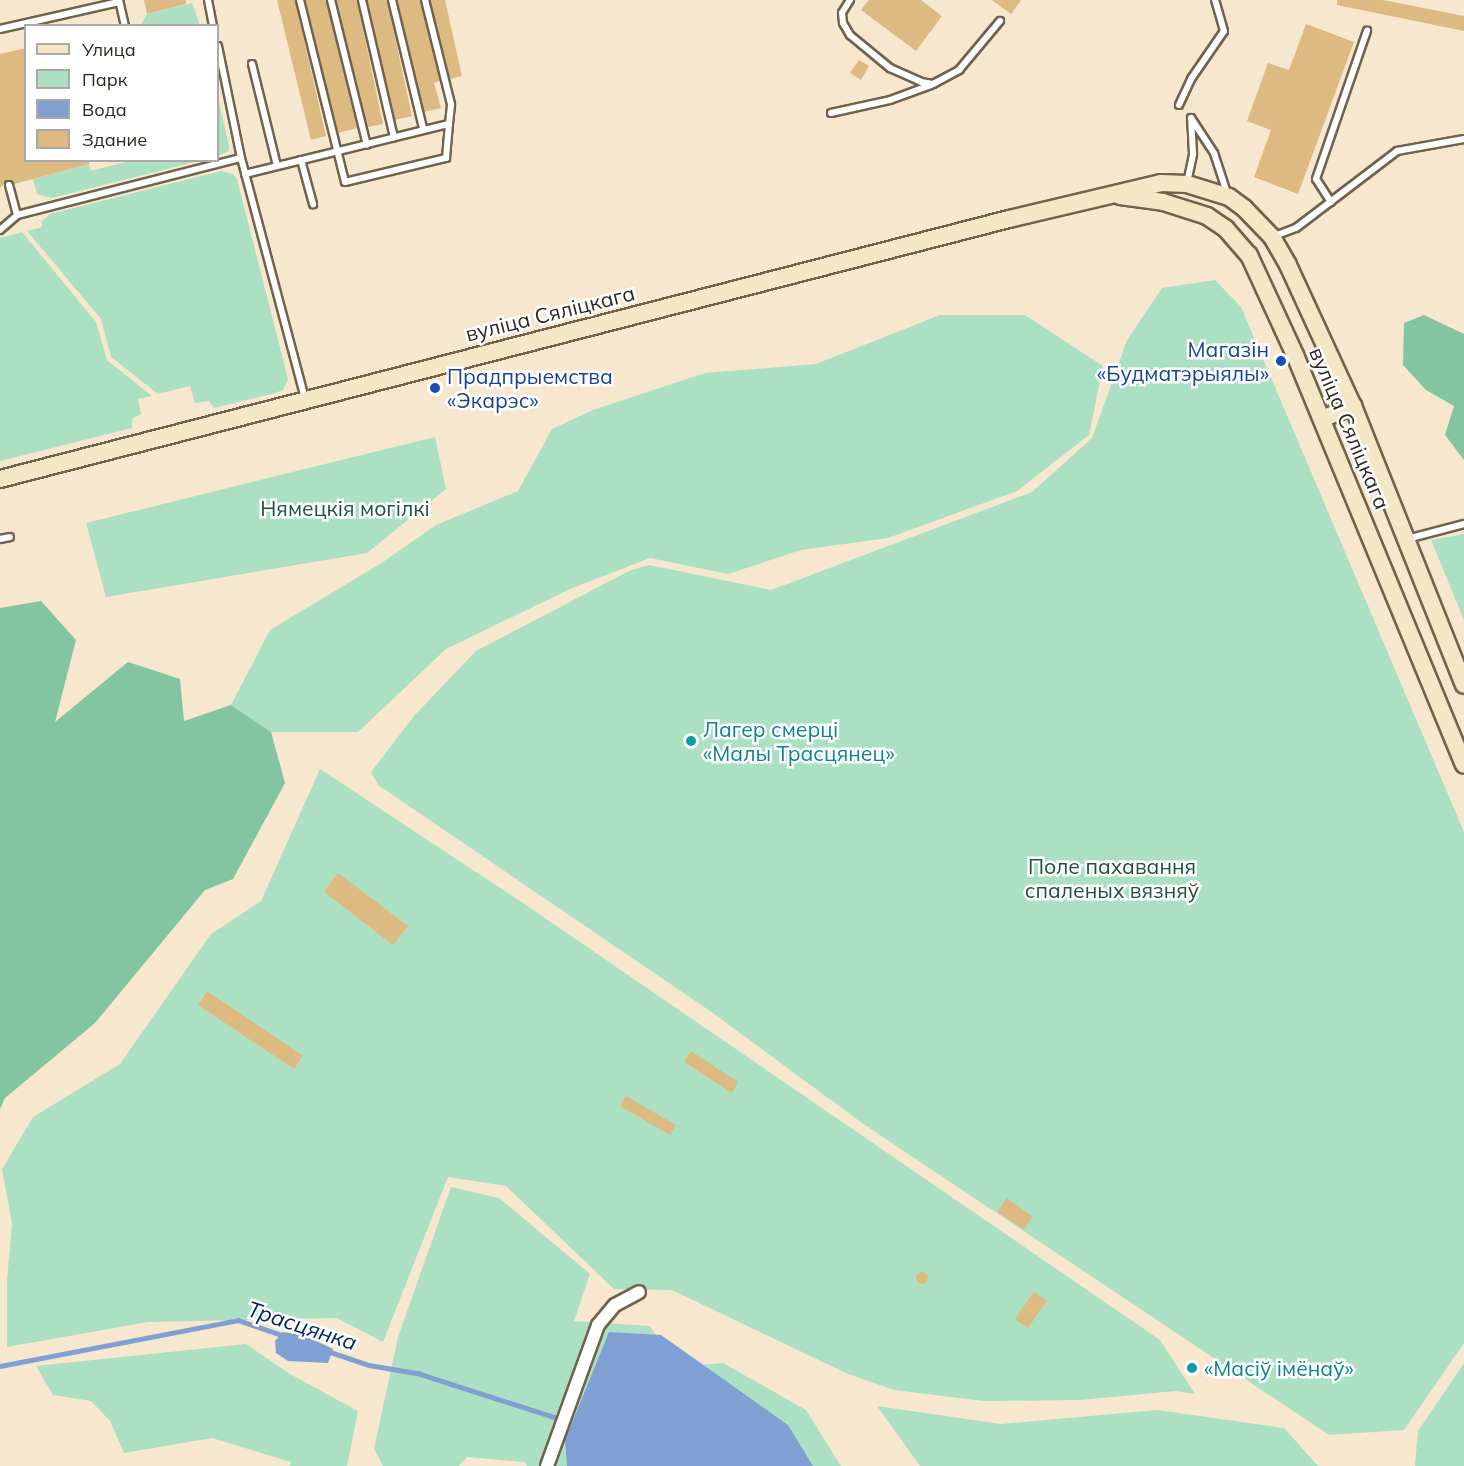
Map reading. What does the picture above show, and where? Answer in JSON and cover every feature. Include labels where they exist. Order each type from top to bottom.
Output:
[{"type":"main road","name":"вуліца Сяліцкага","points":[[0,479],[1112,195],[1161,183],[1187,184],[1228,197],[1257,218],[1272,237],[1353,406],[1403,540],[1464,685]]},
{"type":"main road","name":"вуліца Сяліцкага","points":[[1112,195],[1187,208],[1226,229],[1250,255],[1322,419],[1464,765]]},
{"type":"main road","points":[[1322,419],[1353,406]]},
{"type":"street","points":[[547,1466],[598,1325],[615,1305],[639,1292]]},
{"type":"lane","points":[[208,0],[213,24]]},
{"type":"lane","points":[[300,0],[345,182],[446,158],[451,104],[425,0]]},
{"type":"lane","points":[[331,0],[366,145]]},
{"type":"lane","points":[[362,0],[394,137]]},
{"type":"lane","points":[[393,0],[423,128]]},
{"type":"lane","points":[[850,0],[842,13],[843,24],[850,35],[890,68],[933,84]]},
{"type":"lane","points":[[1179,105],[1191,79],[1224,31],[1215,0]]},
{"type":"lane","points":[[0,29],[119,1],[125,24]]},
{"type":"lane","points":[[831,113],[900,97],[933,84],[959,70],[1000,21]]},
{"type":"lane","points":[[1331,202],[1316,179],[1367,32]]},
{"type":"lane","points":[[219,51],[241,158],[306,400]]},
{"type":"lane","points":[[252,64],[277,166]]},
{"type":"lane","points":[[1187,184],[1193,154],[1191,118],[1214,153],[1228,197]]},
{"type":"lane","points":[[245,174],[366,145],[423,128],[449,124]]},
{"type":"lane","points":[[1272,237],[1296,228],[1397,151],[1464,139]]},
{"type":"lane","points":[[0,230],[17,215],[241,158]]},
{"type":"lane","points":[[301,160],[312,204]]},
{"type":"lane","points":[[9,185],[17,215]]},
{"type":"lane","points":[[1403,540],[1464,524]]},
{"type":"lane","points":[[0,539],[10,537]]},
{"type":"green space","points":[[192,3],[200,24],[141,24],[147,14]]},
{"type":"green space","points":[[219,102],[229,145],[229,151],[219,156]]},
{"type":"green space","points":[[125,162],[195,162],[52,198],[37,194],[33,179],[89,164],[91,171]]},
{"type":"green space","points":[[221,171],[233,174],[237,179],[288,379],[283,390],[214,408],[209,401],[195,403],[190,386],[158,394],[111,357],[101,319],[27,231],[42,227],[42,221],[50,214]]},
{"type":"green space","points":[[22,232],[96,322],[107,360],[152,396],[138,399],[141,414],[132,419],[132,428],[0,461],[0,238]]},
{"type":"green space","name":"Поле пахавання спаленых вязняў","points":[[1215,280],[1241,307],[1464,832],[1464,1343],[1404,1430],[1329,1435],[862,1123],[713,1013],[378,785],[371,772],[414,716],[476,651],[629,571],[649,565],[771,590],[1032,492],[1092,438],[1127,340],[1162,288]]},
{"type":"green space","points":[[940,315],[1025,315],[1103,366],[1089,435],[1017,491],[888,538],[801,550],[728,574],[650,558],[570,589],[446,649],[358,732],[271,732],[231,705],[270,630],[383,562],[436,525],[518,491],[552,429],[593,410],[705,373],[816,364]]},
{"type":"green space","points":[[1424,315],[1464,334],[1464,460],[1445,435],[1454,406],[1426,390],[1403,365],[1404,323]]},
{"type":"green space","name":"Нямецкія могілкі","points":[[435,437],[446,489],[367,553],[106,597],[86,523]]},
{"type":"green space","points":[[1464,534],[1464,620],[1431,540]]},
{"type":"green space","points":[[41,601],[76,640],[55,722],[128,662],[180,679],[184,721],[231,705],[271,732],[285,783],[233,879],[205,890],[95,1023],[5,1098],[0,1109],[0,608]]},
{"type":"green space","points":[[320,769],[523,903],[1160,1340],[1195,1394],[1175,1391],[1080,1400],[983,1401],[894,1390],[846,1373],[672,1290],[614,1289],[506,1186],[448,1177],[383,1342],[337,1318],[148,1322],[7,1347],[7,1281],[12,1224],[2,1169],[33,1117],[120,1064],[211,934],[261,901]]},
{"type":"green space","points":[[451,1187],[499,1198],[590,1274],[574,1321],[650,1326],[655,1334],[701,1365],[723,1363],[806,1410],[841,1466],[527,1466],[524,1462],[467,1457],[459,1466],[383,1466],[374,1449],[398,1337]]},
{"type":"green space","points":[[246,1344],[290,1374],[358,1411],[347,1466],[290,1466],[291,1462],[212,1438],[124,1453],[110,1421],[91,1401],[53,1395],[36,1366]]},
{"type":"green space","points":[[1464,1363],[1464,1466],[1415,1466],[1418,1431]]},
{"type":"green space","points":[[877,1406],[1001,1424],[1157,1410],[1284,1428],[1318,1466],[920,1466]]},
{"type":"water","points":[[283,1332],[306,1336],[333,1349],[328,1363],[288,1361],[276,1353],[275,1341]]},
{"type":"water","points":[[609,1332],[661,1335],[788,1425],[813,1466],[567,1466],[565,1440]]},
{"type":"building","points":[[144,0],[186,0],[186,4],[147,14]]},
{"type":"building","points":[[277,0],[295,0],[326,136],[311,140]]},
{"type":"building","points":[[305,0],[326,0],[357,128],[338,133]]},
{"type":"building","points":[[336,0],[357,0],[383,124],[368,127]]},
{"type":"building","points":[[367,0],[387,0],[412,116],[395,120]]},
{"type":"building","points":[[397,0],[420,0],[440,81],[434,83],[441,108],[424,112]]},
{"type":"building","points":[[430,0],[445,0],[462,76],[450,79]]},
{"type":"building","points":[[869,0],[921,0],[942,16],[916,51],[861,10]]},
{"type":"building","points":[[992,0],[1021,0],[1011,14]]},
{"type":"building","points":[[1337,0],[1383,0],[1464,16],[1464,31],[1337,5]]},
{"type":"building","points":[[1306,24],[1354,42],[1298,194],[1254,177],[1271,130],[1247,121],[1268,63],[1289,70]]},
{"type":"building","points":[[24,48],[24,162],[89,162],[89,164],[14,184],[8,180],[0,188],[0,54]]},
{"type":"building","points":[[859,60],[869,66],[861,80],[850,73]]},
{"type":"building","points":[[338,873],[408,926],[393,945],[324,892]]},
{"type":"building","points":[[207,991],[303,1056],[294,1069],[198,1005]]},
{"type":"building","points":[[691,1051],[738,1082],[732,1093],[684,1062]]},
{"type":"building","points":[[626,1096],[676,1125],[670,1135],[620,1106]]},
{"type":"building","points":[[1007,1198],[1033,1217],[1024,1229],[997,1212]]},
{"type":"building","points":[[924,1272],[928,1278],[924,1284],[920,1284],[916,1276]]},
{"type":"building","points":[[1034,1292],[1047,1301],[1028,1328],[1015,1319]]},
{"type":"waterway","name":"Трасцянка","points":[[0,1366],[238,1320],[285,1336]]},
{"type":"waterway","name":"Трасцянка","points":[[327,1351],[369,1365],[417,1373],[554,1417]]},
{"type":"place","name":"Магазін «Будматэрыялы»","points":[[1281,361]]},
{"type":"place","name":"Прадпрыемства «Экарэс»","points":[[435,388]]},
{"type":"place","name":"Лагер смерці «Малы Трасцянец»","points":[[691,741]]},
{"type":"place","name":"«Масіў імёнаў»","points":[[1192,1368]]}]
